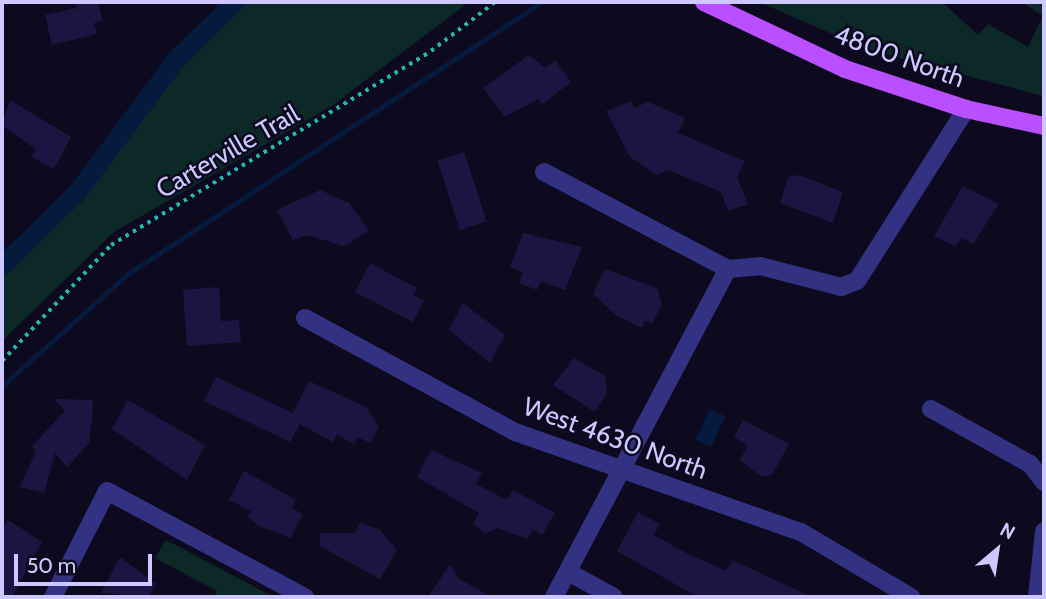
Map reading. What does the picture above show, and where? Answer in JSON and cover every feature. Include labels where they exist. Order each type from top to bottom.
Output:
[{"type":"main road","name":"4800 North","points":[[704,2],[845,69],[965,109],[1044,126]]},
{"type":"street","points":[[544,173],[728,269],[760,266],[821,286],[857,281],[965,109]]},
{"type":"street","points":[[554,597],[620,466],[728,269]]},
{"type":"street","name":"West 4630 North","points":[[305,318],[515,432],[620,466],[801,532],[911,597]]},
{"type":"street","points":[[931,409],[1030,464],[1044,480]]},
{"type":"street","points":[[53,597],[107,491],[305,597]]},
{"type":"street","points":[[1037,597],[1044,531]]},
{"type":"street","points":[[568,572],[614,597]]},
{"type":"path","name":"Carterville Trail","points":[[2,361],[111,245],[431,51],[495,2]]},
{"type":"green space","points":[[246,2],[469,2],[333,105],[114,232],[2,341],[2,269],[35,242],[119,144],[180,61]]},
{"type":"green space","points":[[759,2],[942,2],[978,35],[988,24],[1028,47],[1043,16],[1022,2],[1035,2],[1044,8],[1044,96],[869,50]]},
{"type":"green space","points":[[166,540],[274,597],[214,597],[217,591],[155,558]]},
{"type":"water","points":[[710,409],[725,416],[711,447],[696,440]]},
{"type":"building","points":[[75,2],[98,2],[103,21],[94,23],[97,34],[52,45],[45,15],[77,8]]},
{"type":"building","points":[[529,55],[545,68],[555,60],[571,82],[542,104],[538,99],[505,117],[483,88]]},
{"type":"building","points":[[10,100],[71,137],[54,169],[32,157],[36,149],[2,125]]},
{"type":"building","points":[[631,101],[634,108],[648,102],[685,118],[678,133],[745,161],[737,177],[748,204],[728,211],[721,192],[669,170],[657,175],[630,157],[606,111]]},
{"type":"building","points":[[464,152],[487,221],[460,230],[437,161]]},
{"type":"building","points":[[799,175],[843,192],[833,223],[780,203],[788,177]]},
{"type":"building","points":[[963,186],[999,204],[973,244],[962,238],[955,246],[934,236]]},
{"type":"building","points":[[320,190],[349,203],[369,231],[344,246],[307,235],[293,240],[277,210]]},
{"type":"building","points":[[523,233],[582,247],[565,290],[541,281],[537,290],[519,283],[523,273],[510,267]]},
{"type":"building","points":[[370,263],[417,288],[413,295],[424,301],[413,322],[355,292]]},
{"type":"building","points":[[605,269],[657,288],[662,304],[652,324],[645,321],[642,328],[616,315],[593,294]]},
{"type":"building","points":[[219,287],[221,321],[239,320],[241,342],[187,346],[183,290]]},
{"type":"building","points":[[463,303],[505,335],[490,363],[449,330]]},
{"type":"building","points":[[574,358],[605,376],[607,393],[595,412],[553,385]]},
{"type":"building","points":[[216,377],[293,413],[309,381],[366,407],[379,427],[370,443],[358,437],[354,444],[337,435],[333,442],[300,424],[290,442],[204,401]]},
{"type":"building","points":[[54,399],[93,400],[92,419],[89,443],[67,467],[55,453],[44,493],[20,487],[36,451],[32,446],[65,411]]},
{"type":"building","points":[[128,400],[205,445],[187,480],[112,429]]},
{"type":"building","points":[[743,420],[789,444],[772,475],[762,477],[740,460],[748,445],[734,437]]},
{"type":"building","points":[[431,450],[482,473],[476,484],[507,500],[513,490],[555,513],[542,535],[533,529],[528,539],[497,528],[485,534],[473,524],[479,513],[417,477]]},
{"type":"building","points":[[244,471],[296,500],[292,508],[303,514],[291,538],[259,526],[248,517],[251,511],[229,500]]},
{"type":"building","points":[[638,512],[660,524],[654,535],[688,554],[726,571],[732,560],[812,597],[698,597],[617,551]]},
{"type":"building","points":[[8,520],[42,542],[12,597],[2,593],[2,530]]},
{"type":"building","points":[[360,523],[380,530],[397,550],[380,579],[320,546],[320,533],[355,533]]},
{"type":"building","points":[[120,557],[156,584],[149,597],[101,593]]},
{"type":"building","points":[[450,564],[459,579],[492,597],[428,597]]},
{"type":"waterway","points":[[2,265],[77,192],[177,58],[234,2]]},
{"type":"waterway","points":[[2,386],[129,273],[541,2]]}]
